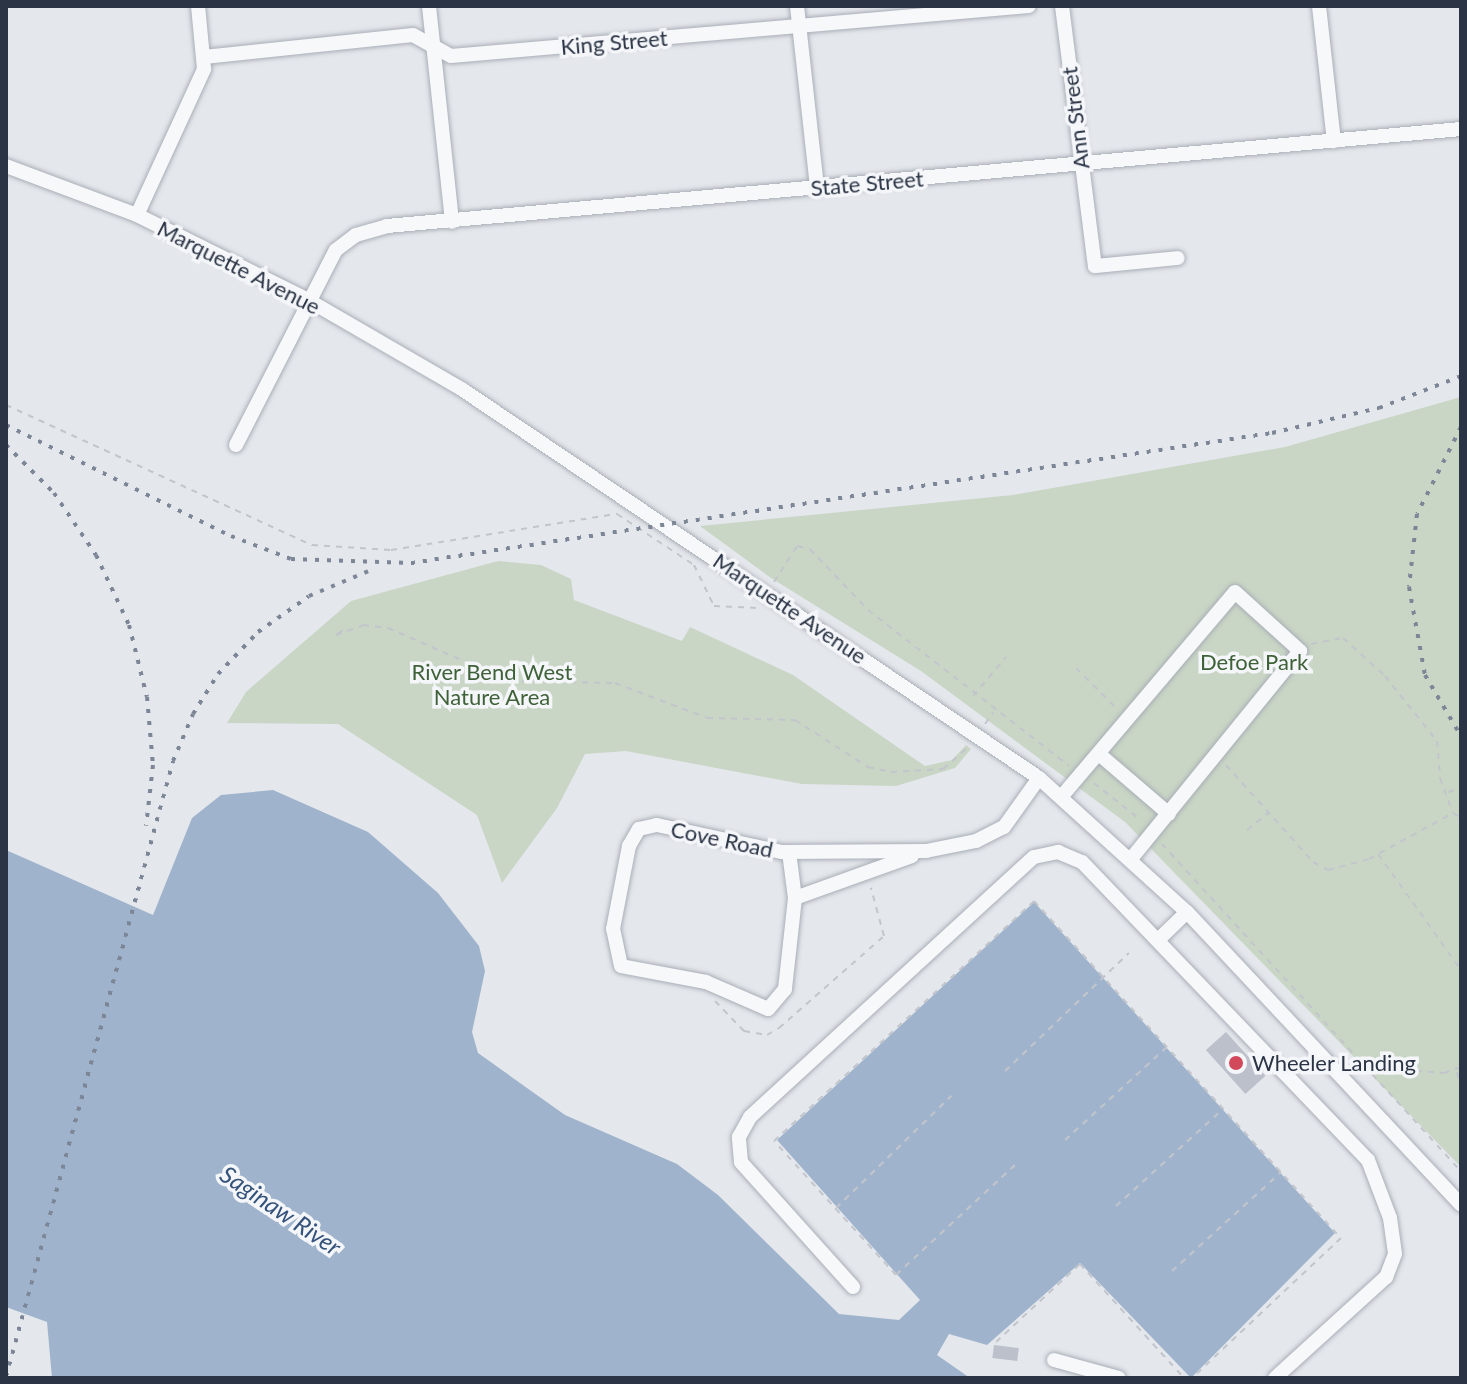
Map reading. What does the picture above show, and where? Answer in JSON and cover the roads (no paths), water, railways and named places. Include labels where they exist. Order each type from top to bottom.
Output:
[{"type":"street","points":[[137,215],[204,57],[198,6]]},
{"type":"street","points":[[429,6],[452,222]]},
{"type":"street","points":[[797,6],[817,188]]},
{"type":"street","name":"King Street","points":[[204,57],[413,35],[451,56],[1029,6]]},
{"type":"street","name":"Ann Street","points":[[1062,6],[1079,163],[1095,266],[1178,258]]},
{"type":"street","points":[[1319,6],[1334,141]]},
{"type":"street","name":"State Street","points":[[236,445],[336,250],[356,235],[452,222],[1461,129]]},
{"type":"street","name":"Marquette Avenue","points":[[6,166],[137,215],[308,300],[463,390],[768,592],[1039,778],[1132,858],[1187,912],[1461,1205]]},
{"type":"street","points":[[1062,796],[1235,592],[1300,651],[1132,858]]},
{"type":"street","points":[[1099,754],[1169,814]]},
{"type":"street","name":"Cove Road","points":[[795,898],[926,851],[976,841],[1004,827],[1039,778]]},
{"type":"street","name":"Cove Road","points":[[789,852],[795,898],[779,1000],[768,1009],[752,1006],[706,982],[621,966],[613,949],[629,846],[639,829],[657,825],[789,852],[926,851]]},
{"type":"street","points":[[853,1287],[741,1162],[739,1137],[750,1117],[1042,854],[1082,862],[1368,1160],[1390,1218],[1395,1254],[1386,1277],[1275,1378]]},
{"type":"street","points":[[1158,940],[1187,912]]},
{"type":"street","points":[[1054,1360],[1119,1378]]},
{"type":"water","name":"Saginaw River","points":[[273,790],[368,832],[438,893],[479,946],[485,971],[472,1032],[478,1053],[565,1115],[677,1164],[718,1195],[839,1314],[899,1320],[920,1300],[777,1140],[1034,902],[1335,1233],[1191,1378],[1080,1263],[987,1345],[949,1334],[937,1355],[970,1378],[52,1378],[47,1322],[6,1307],[6,850],[153,915],[192,818],[221,795]]},
{"type":"railway","points":[[6,425],[231,536],[291,559],[411,563],[1272,433],[1379,408],[1461,376]]},
{"type":"railway","points":[[1461,427],[1417,514],[1409,587],[1425,675],[1461,736]]},
{"type":"railway","points":[[6,445],[54,493],[96,555],[129,625],[147,697],[153,765],[146,826]]},
{"type":"railway","points":[[6,1377],[173,761],[193,714],[218,674],[258,632],[309,596],[371,570]]},
{"type":"place","name":"Wheeler Landing","points":[[1236,1063]]},
{"type":"park label","name":"Defoe Park","points":[[1254,662]]},
{"type":"park label","name":"River Bend West Nature Area","points":[[492,684]]}]
